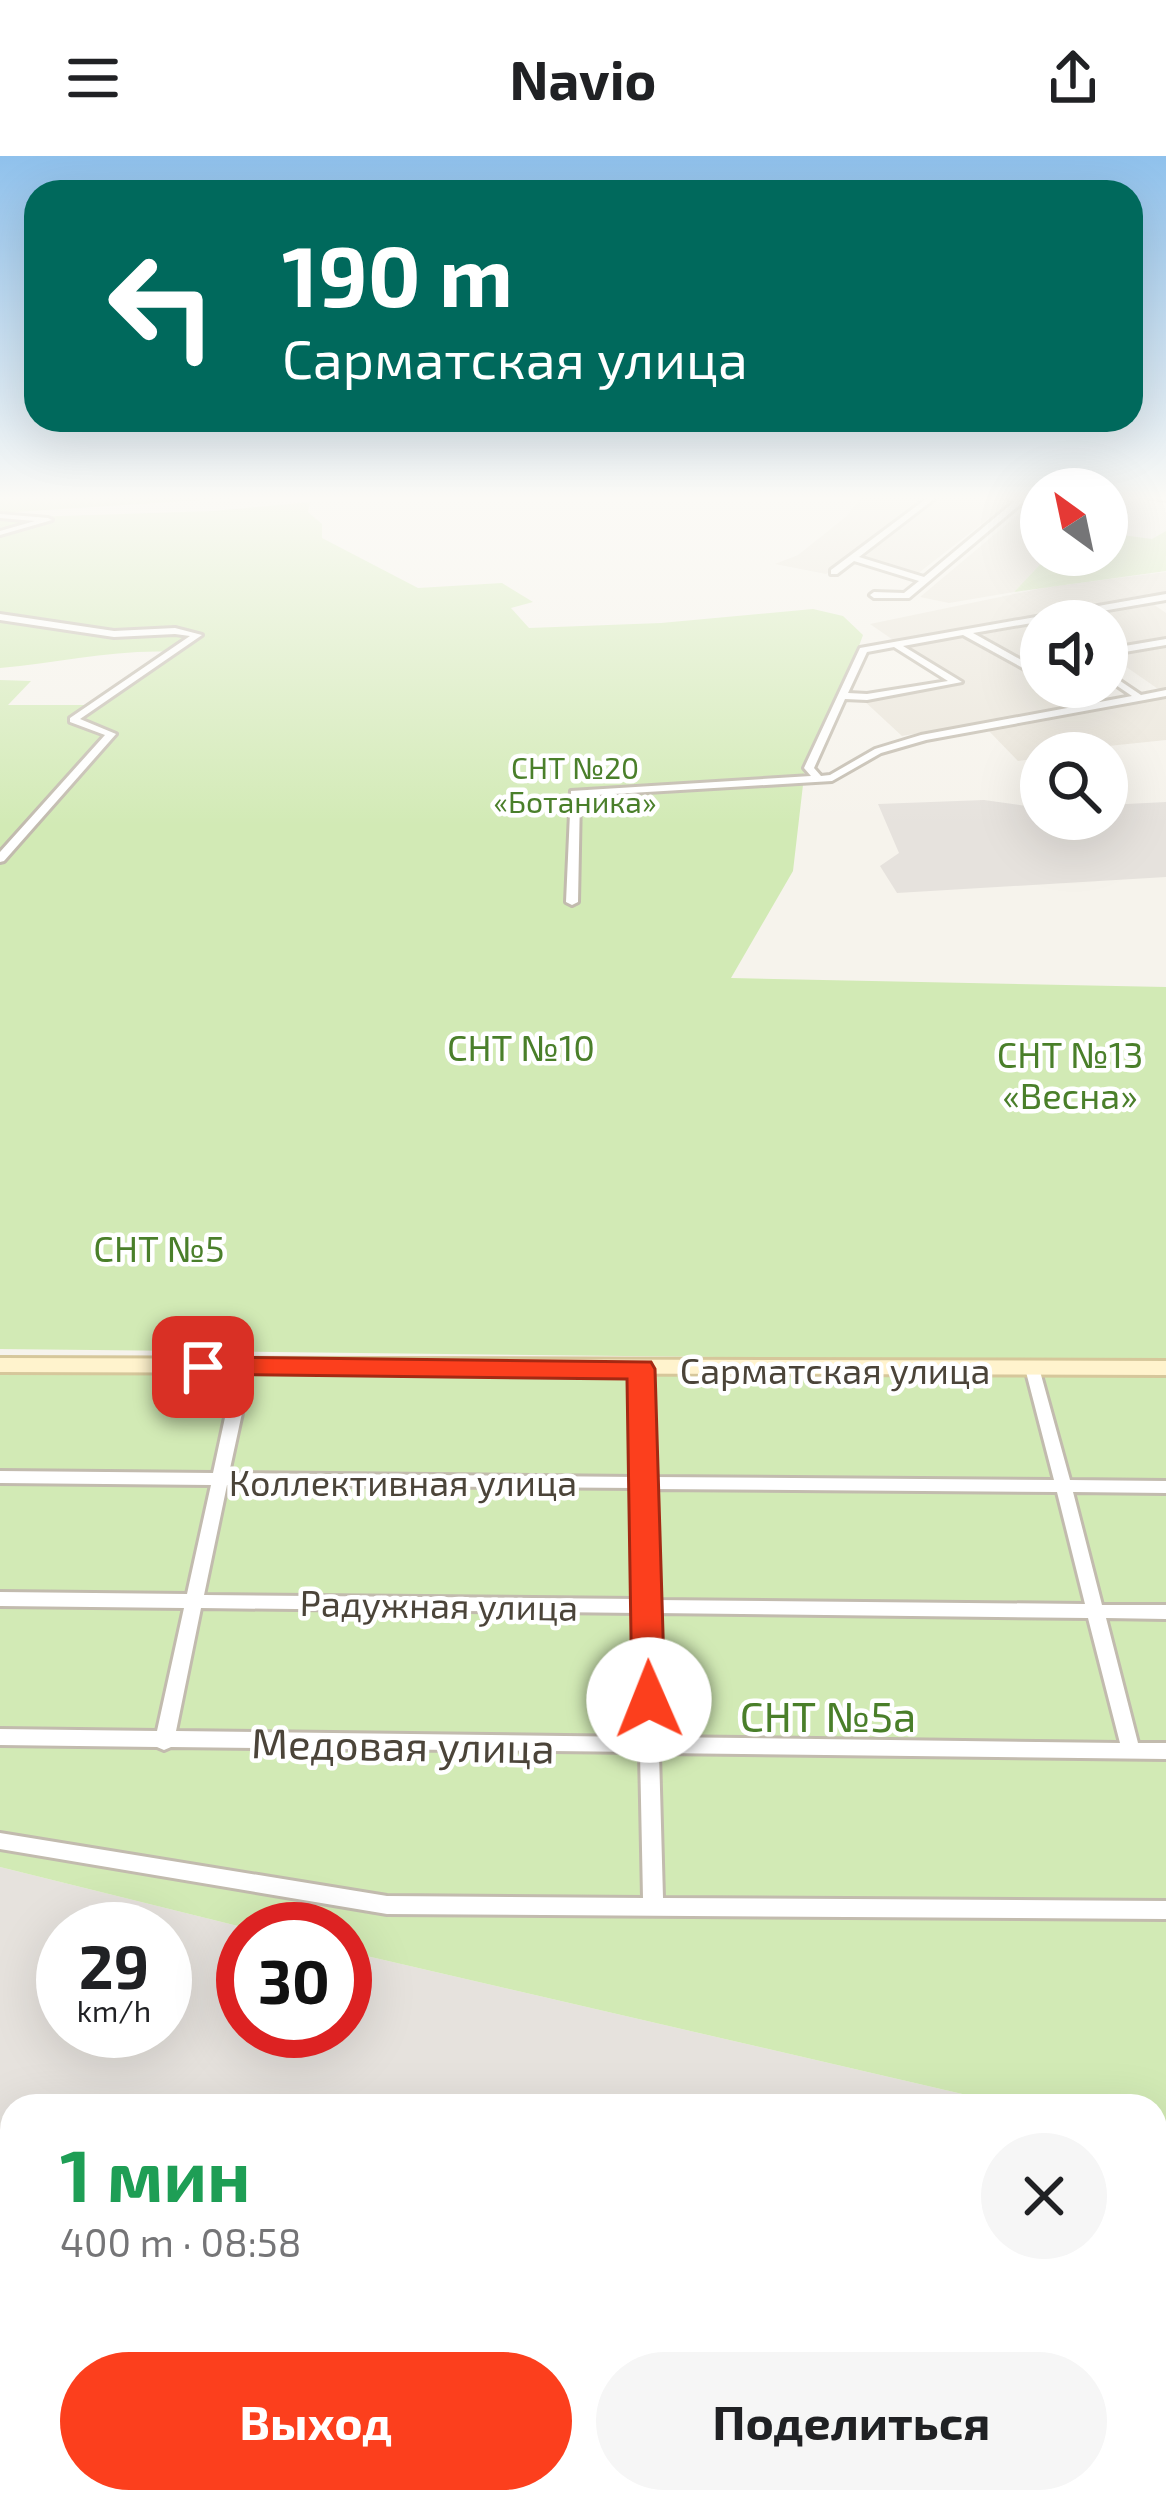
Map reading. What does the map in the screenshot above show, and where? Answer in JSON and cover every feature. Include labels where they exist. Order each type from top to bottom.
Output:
[{"type":"main road","name":"Сарматская улица","points":[[0,1365],[1166,1368]]},
{"type":"street","points":[[818,778],[808,768],[863,650],[1113,606]]},
{"type":"street","points":[[0,617],[114,634],[175,631],[198,635],[73,720],[111,734],[0,860]]},
{"type":"street","points":[[966,632],[1020,663]]},
{"type":"street","points":[[1128,649],[1166,643]]},
{"type":"street","points":[[842,696],[867,698],[956,682],[896,645]]},
{"type":"street","points":[[1128,690],[1140,698]]},
{"type":"street","points":[[572,902],[575,793],[832,778],[878,751],[924,737],[1166,693]]},
{"type":"street","points":[[164,1742],[244,1367]]},
{"type":"street","points":[[1033,1368],[1131,1751]]},
{"type":"street","points":[[641,1369],[653,1905]]},
{"type":"street","name":"Коллективная улица","points":[[0,1477],[1166,1487]]},
{"type":"street","name":"Радужная улица","points":[[0,1599],[1166,1612]]},
{"type":"street","name":"Медовая улица","points":[[0,1737],[1166,1751]]},
{"type":"street","points":[[0,1841],[388,1905],[1166,1910]]},
{"type":"shaded area","points":[[956,606],[1020,606],[1020,620],[896,642],[870,624]]},
{"type":"shaded area","points":[[1128,606],[1156,606],[1166,613],[1166,640],[1128,646]]},
{"type":"shaded area","points":[[1020,625],[1020,661],[974,634]]},
{"type":"shaded area","points":[[969,636],[1020,666],[1020,708],[1066,708],[902,736],[862,699],[959,683],[903,647]]},
{"type":"shaded area","points":[[1166,646],[1166,690],[1128,668],[1128,652]]},
{"type":"shaded area","points":[[1166,697],[1166,740],[1128,744],[1128,732],[1020,732],[1018,761],[987,729],[1128,708],[1128,704]]},
{"type":"shaded area","points":[[984,800],[1020,805],[1020,840],[1128,840],[1128,804],[1166,802],[1166,877],[897,893],[880,866],[899,853],[878,804]]},
{"type":"shaded area","points":[[0,1867],[141,1902],[36,1902],[36,2058],[192,2058],[192,1915],[216,1921],[216,2058],[372,2058],[372,1957],[962,2094],[0,2094]]},
{"type":"green space","points":[[0,606],[518,606],[511,608],[529,628],[661,623],[813,609],[843,616],[863,635],[823,745],[806,759],[793,871],[731,978],[1166,987],[1166,1362],[0,1349],[0,680],[31,681],[8,705],[103,705],[174,652],[109,654],[0,668]]},
{"type":"green space","name":"СНТ №5а","points":[[0,1374],[1166,1377],[1166,2094],[962,2094],[372,1957],[372,1902],[216,1902],[216,1921],[192,1915],[192,1902],[141,1902],[0,1867]]},
{"type":"route","points":[[203,1367],[641,1369],[649,1700]]},
{"type":"park label","name":"СНТ №20 «Ботаника»","points":[[575,784]]},
{"type":"park label","name":"СНТ №10","points":[[521,1046]]},
{"type":"park label","name":"СНТ №13 «Весна»","points":[[1070,1074]]},
{"type":"park label","name":"СНТ №5","points":[[159,1247]]}]
